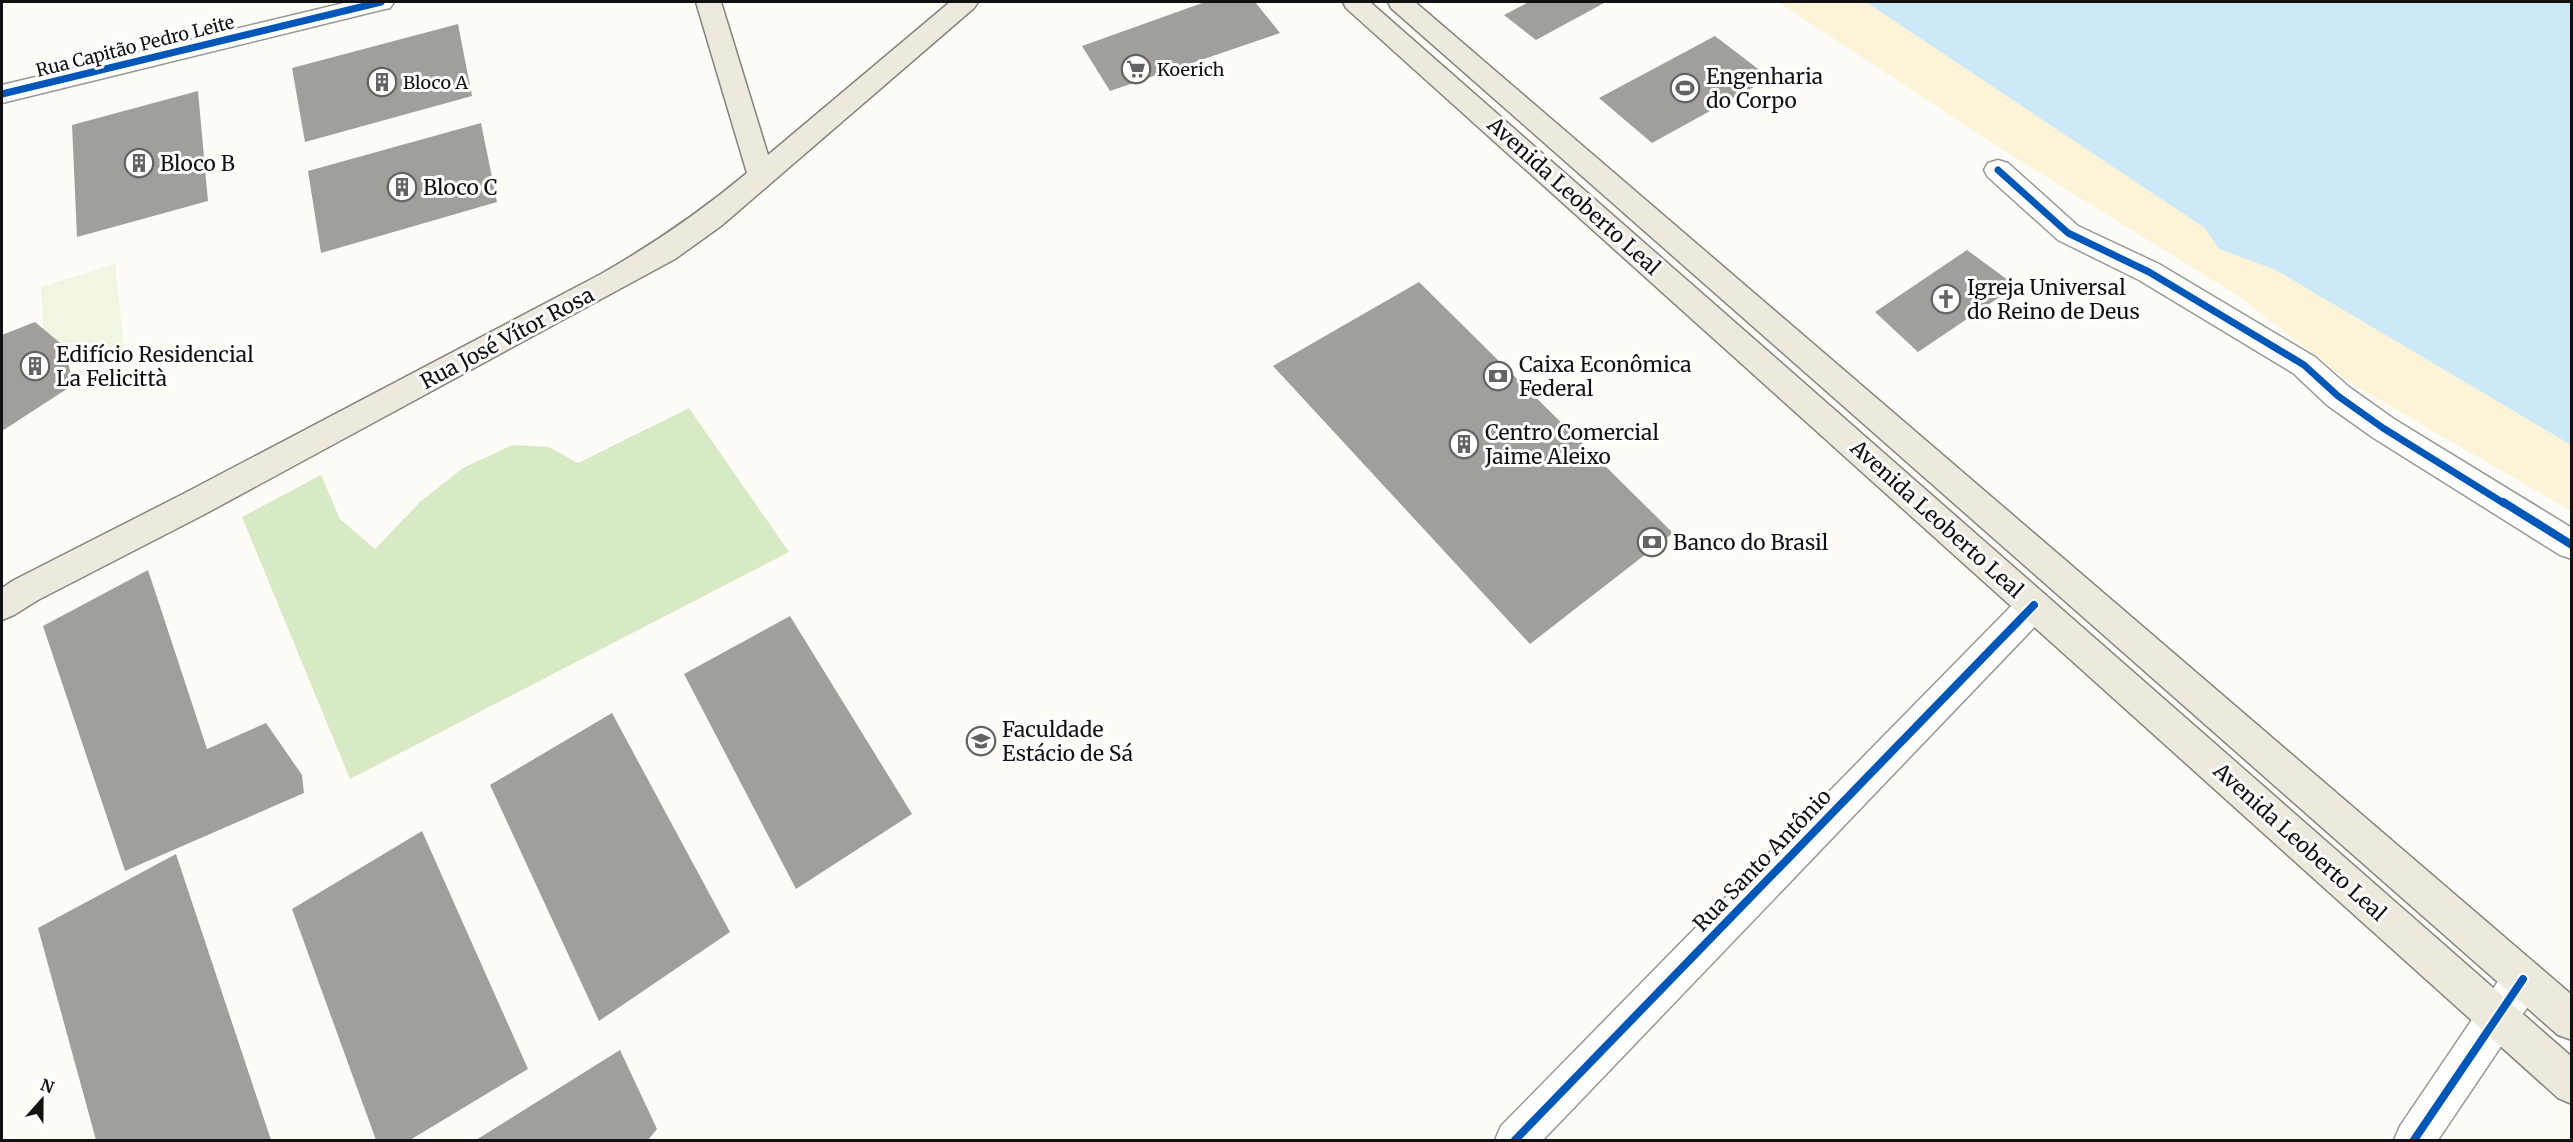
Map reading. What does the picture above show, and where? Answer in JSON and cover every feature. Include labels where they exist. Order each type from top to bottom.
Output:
[{"type":"main road","points":[[708,2],[761,176]]},
{"type":"main road","name":"Rua José Vítor Rosa","points":[[2,605],[26,590],[194,504],[665,251],[711,219],[965,2]]},
{"type":"main road","name":"Avenida Leoberto Leal","points":[[1355,2],[2571,1084]]},
{"type":"main road","name":"Avenida Leoberto Leal","points":[[1400,2],[1533,115],[2571,1021]]},
{"type":"street","name":"Rua Capitão Pedro Leite","points":[[2,94],[381,2]]},
{"type":"street","points":[[1998,170],[2068,233],[2149,272],[2304,365],[2338,396],[2382,428],[2571,544]]},
{"type":"street","name":"Rua Santo Antônio","points":[[1515,1140],[2034,606]]},
{"type":"street","points":[[2414,1140],[2523,979]]},
{"type":"green space","points":[[115,264],[124,348],[46,373],[41,287]]},
{"type":"green space","points":[[689,408],[789,552],[350,779],[242,517],[321,475],[340,519],[375,549],[421,501],[463,468],[512,445],[549,447],[578,463]]},
{"type":"sand","points":[[1778,2],[1866,2],[2205,228],[2219,249],[2276,270],[2571,445],[2571,511],[2352,384],[2238,296],[1992,143]]},
{"type":"water","points":[[1866,2],[2571,2],[2571,445],[2276,270],[2219,249],[2205,228]]},
{"type":"building","name":"Koerich","points":[[1205,2],[1255,2],[1280,33],[1110,91],[1082,46]]},
{"type":"building","points":[[1529,2],[1606,2],[1536,40],[1504,15]]},
{"type":"building","name":"Bloco A","points":[[458,24],[472,96],[305,142],[292,68]]},
{"type":"building","name":"Engenharia do Corpo","points":[[1715,36],[1770,78],[1652,143],[1599,98]]},
{"type":"building","name":"Bloco B","points":[[198,91],[208,201],[77,237],[72,125]]},
{"type":"building","name":"Bloco C","points":[[481,123],[497,202],[321,253],[308,171]]},
{"type":"building","name":"Igreja Universal do Reino de Deus","points":[[1967,250],[2016,286],[1918,352],[1875,312]]},
{"type":"building","name":"Centro Comercial Jaime Aleixo","points":[[1419,282],[1673,533],[1530,644],[1273,366]]},
{"type":"building","name":"Edifício Residencial La Felicittà","points":[[35,322],[65,347],[73,385],[2,431],[2,335]]},
{"type":"building","points":[[148,570],[207,749],[266,723],[302,775],[304,793],[125,871],[43,626]]},
{"type":"building","points":[[790,616],[912,814],[796,889],[684,674]]},
{"type":"building","points":[[612,713],[730,932],[599,1021],[490,785]]},
{"type":"building","points":[[422,831],[528,1069],[410,1140],[376,1140],[292,909]]},
{"type":"building","points":[[176,854],[271,1140],[96,1140],[38,928]]},
{"type":"building","points":[[620,1050],[657,1129],[648,1140],[476,1140]]},
{"type":"cycle path","points":[[2,94],[381,2]]},
{"type":"cycle path","points":[[1998,170],[2068,233],[2149,272],[2304,365],[2338,396],[2383,428],[2572,545]]},
{"type":"cycle path","points":[[1515,1140],[2034,605]]},
{"type":"cycle path","points":[[2414,1140],[2523,979]]},
{"type":"place","name":"Koerich","points":[[1136,69]]},
{"type":"place","name":"Bloco A","points":[[382,82]]},
{"type":"place","name":"Engenharia do Corpo","points":[[1685,88]]},
{"type":"place","name":"Bloco B","points":[[139,163]]},
{"type":"place","name":"Bloco C","points":[[402,187]]},
{"type":"place","name":"Igreja Universal do Reino de Deus","points":[[1946,299]]},
{"type":"place","name":"Edifício Residencial La Felicittà","points":[[35,366]]},
{"type":"place","name":"Caixa Econômica Federal","points":[[1498,376]]},
{"type":"place","name":"Centro Comercial Jaime Aleixo","points":[[1464,444]]},
{"type":"place","name":"Banco do Brasil","points":[[1652,542]]},
{"type":"place","name":"Faculdade Estácio de Sá","points":[[981,741]]}]
